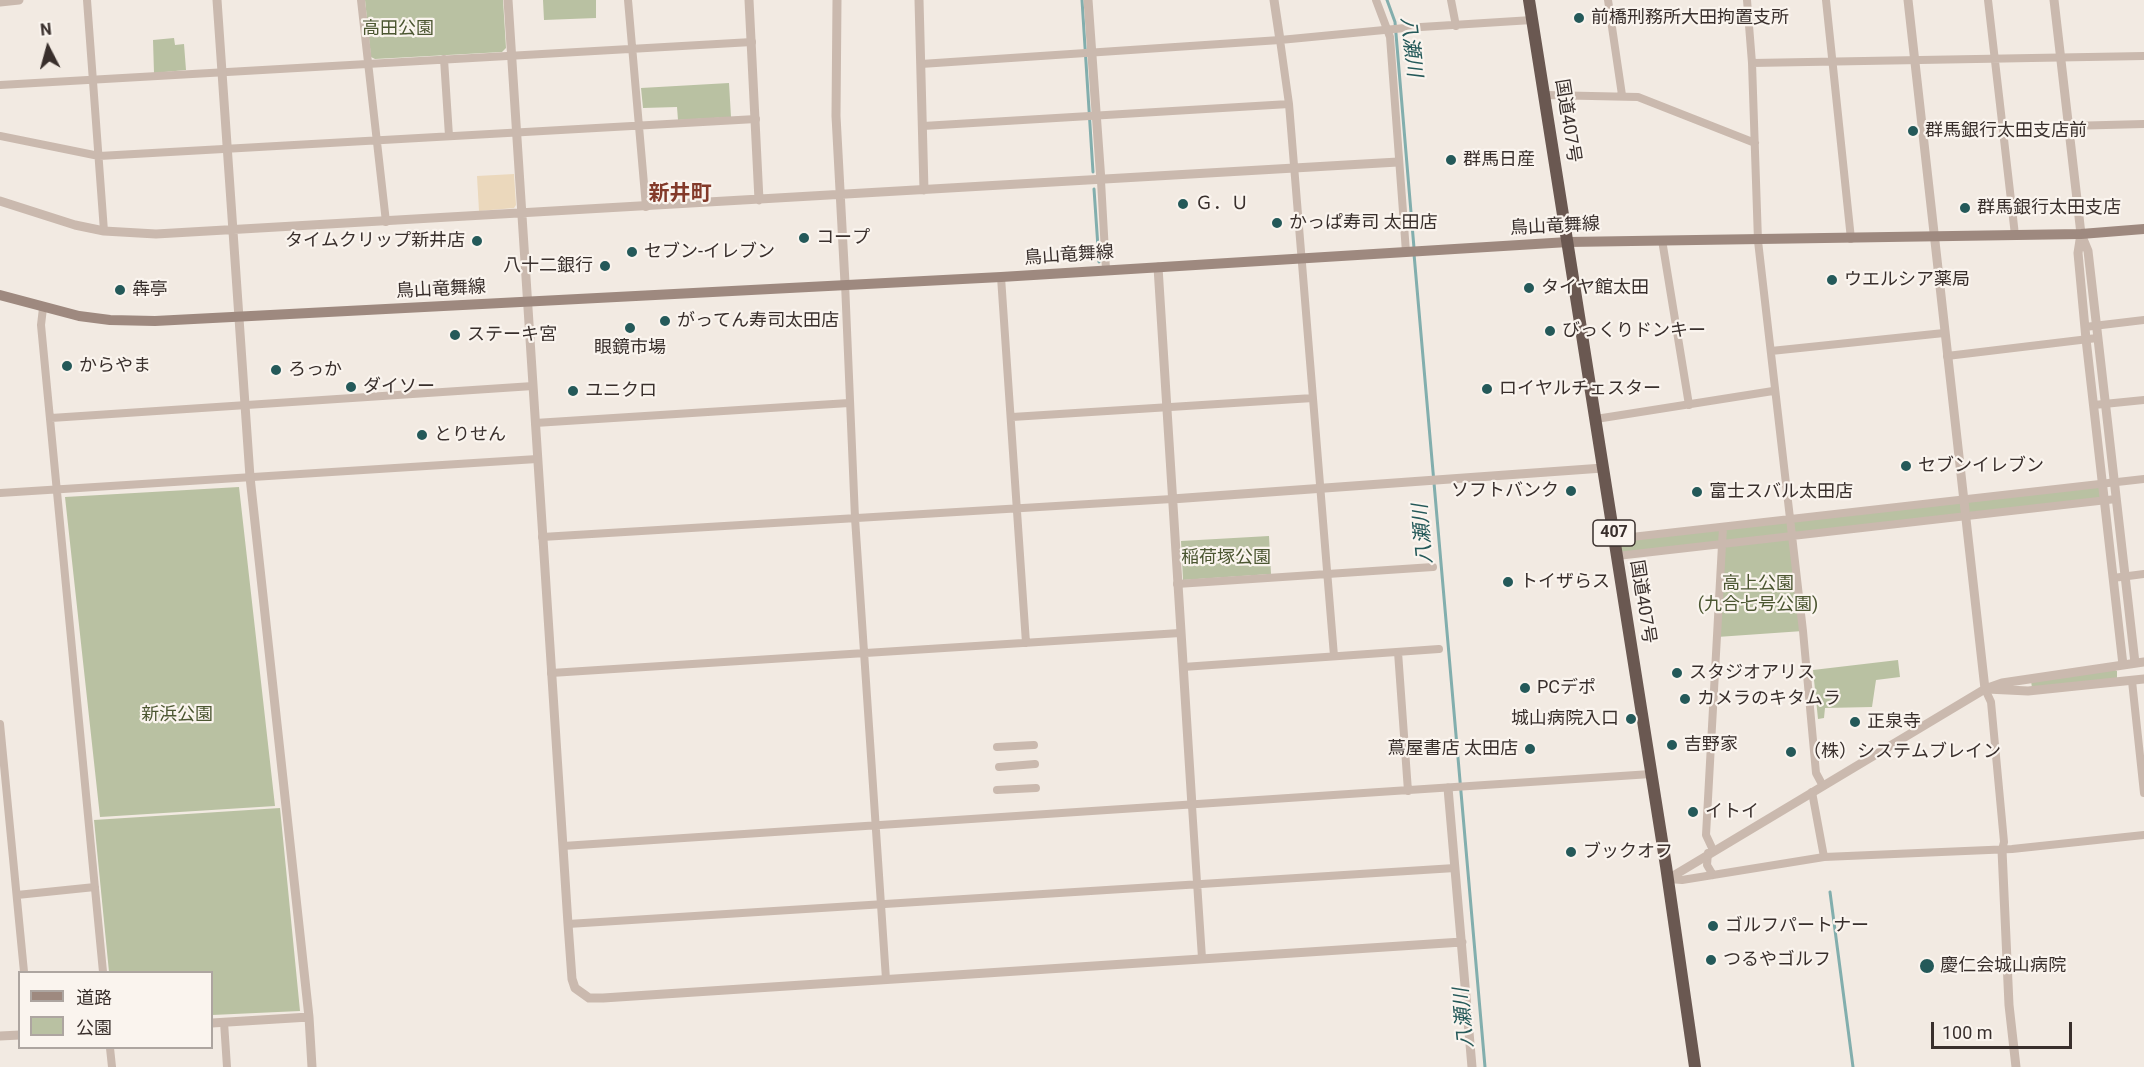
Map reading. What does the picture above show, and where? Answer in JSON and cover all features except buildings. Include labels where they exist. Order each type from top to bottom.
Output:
[{"type":"highway","name":"国道407号","points":[[1529,0],[1668,879],[1695,1067]]},
{"type":"main road","name":"鳥山竜舞線","points":[[0,295],[43,308],[110,320],[155,321],[1001,277],[1568,242],[1758,241],[2081,234],[2144,229]]},
{"type":"street","points":[[0,2],[19,0]]},
{"type":"street","points":[[87,0],[104,231]]},
{"type":"street","points":[[216,0],[250,477],[309,1017],[312,1067]]},
{"type":"street","points":[[361,0],[386,222]]},
{"type":"street","points":[[508,0],[568,924],[572,979],[575,988],[589,998],[1462,942]]},
{"type":"street","points":[[627,0],[646,207]]},
{"type":"street","points":[[749,0],[759,200]]},
{"type":"street","points":[[837,0],[837,116],[849,403],[886,979]]},
{"type":"street","points":[[919,0],[924,190]]},
{"type":"street","points":[[1088,0],[1106,270]]},
{"type":"street","points":[[1274,0],[1289,104],[1334,656]]},
{"type":"street","points":[[1376,0],[1387,30],[1407,252]]},
{"type":"street","points":[[1452,0],[1456,26]]},
{"type":"street","points":[[1608,0],[1622,95]]},
{"type":"street","points":[[1747,0],[1752,63],[1758,241],[1771,351],[1773,391],[1803,631],[1816,773],[1823,786]]},
{"type":"street","points":[[1826,0],[1851,239]]},
{"type":"street","points":[[1908,0],[1985,689],[1991,705],[2004,842],[2002,850],[2009,1005],[2016,1067]]},
{"type":"street","points":[[1988,0],[2015,235]]},
{"type":"street","points":[[2054,0],[2081,234],[2088,251],[2124,576],[2139,663],[2144,794]]},
{"type":"street","points":[[921,64],[1280,40],[1532,20]]},
{"type":"street","points":[[0,85],[752,42]]},
{"type":"street","points":[[1752,63],[2144,56]]},
{"type":"street","points":[[444,58],[449,136]]},
{"type":"street","points":[[1545,95],[1638,97],[1755,143]]},
{"type":"street","points":[[923,126],[1289,104]]},
{"type":"street","points":[[0,136],[99,156],[756,119]]},
{"type":"street","points":[[2068,126],[2144,124]]},
{"type":"street","points":[[0,201],[75,225],[104,231],[156,234],[1398,162]]},
{"type":"street","points":[[2081,234],[2078,253],[2101,484],[2113,578],[2121,682]]},
{"type":"street","points":[[1662,240],[1689,405]]},
{"type":"street","points":[[1158,267],[1202,958]]},
{"type":"street","points":[[1001,277],[1019,508],[1026,644]]},
{"type":"street","points":[[43,308],[41,325],[103,971]]},
{"type":"street","points":[[2085,327],[2144,320]]},
{"type":"street","points":[[1771,351],[1944,333]]},
{"type":"street","points":[[1947,356],[2097,338]]},
{"type":"street","points":[[51,418],[532,386]]},
{"type":"street","points":[[1596,419],[1773,391]]},
{"type":"street","points":[[1012,417],[1313,398]]},
{"type":"street","points":[[2094,405],[2144,400]]},
{"type":"street","points":[[535,423],[849,403]]},
{"type":"street","points":[[0,493],[537,459]]},
{"type":"street","points":[[542,537],[1172,499],[1603,468]]},
{"type":"street","points":[[1614,539],[2144,479]]},
{"type":"street","points":[[1617,556],[2116,500]]},
{"type":"street","points":[[1713,875],[1707,865],[1711,852],[1706,835],[1723,527]]},
{"type":"street","points":[[1177,584],[1433,567]]},
{"type":"street","points":[[2113,578],[2144,574]]},
{"type":"street","points":[[551,673],[1180,633]]},
{"type":"street","points":[[1183,667],[1439,649]]},
{"type":"street","points":[[1398,652],[1408,791]]},
{"type":"street","points":[[1668,879],[1985,689],[2002,683],[2139,663]]},
{"type":"street","points":[[1985,689],[2028,690],[2138,680]]},
{"type":"street","points":[[0,724],[24,971]]},
{"type":"street","points":[[997,747],[1034,745]]},
{"type":"street","points":[[999,766],[1035,764]]},
{"type":"street","points":[[563,846],[1651,774]]},
{"type":"street","points":[[997,790],[1036,788]]},
{"type":"street","points":[[1451,788],[1455,868],[1473,1067]]},
{"type":"street","points":[[1812,792],[1824,857]]},
{"type":"street","points":[[1668,879],[1713,875],[1824,857],[2002,850],[2144,835]]},
{"type":"street","points":[[568,924],[1455,868]]},
{"type":"street","points":[[17,895],[95,887]]},
{"type":"street","points":[[213,1023],[309,1017]]},
{"type":"street","points":[[224,1022],[226,1067]]},
{"type":"street","points":[[0,1036],[18,1035]]},
{"type":"street","points":[[110,1049],[112,1067]]},
{"type":"green space","name":"高田公園","points":[[365,0],[503,0],[506,48],[502,52],[375,59],[371,57]]},
{"type":"green space","points":[[543,0],[596,0],[596,18],[544,20]]},
{"type":"green space","points":[[174,38],[175,45],[184,44],[186,70],[154,73],[153,40]]},
{"type":"green space","points":[[729,83],[731,117],[678,120],[677,107],[643,108],[641,88]]},
{"type":"green space","name":"高上公園 (九合七号公園)","points":[[2101,484],[2103,501],[1791,536],[1803,631],[1717,637],[1722,544],[1617,556],[1614,539]]},
{"type":"green space","name":"新浜公園","points":[[239,487],[275,806],[100,817],[65,497]]},
{"type":"green space","name":"稲荷塚公園","points":[[1269,536],[1271,574],[1183,580],[1181,541]]},
{"type":"green space","points":[[1898,660],[1900,677],[1876,680],[1872,707],[1825,708],[1824,718],[1818,719],[1813,670]]},
{"type":"green space","points":[[2113,669],[2117,671],[2117,678],[2032,688],[2031,681]]},
{"type":"green space","points":[[280,808],[300,1011],[213,1015],[213,971],[109,971],[94,820]]},
{"type":"sand","points":[[514,174],[516,205],[514,208],[479,211],[477,176]]},
{"type":"waterway","points":[[1082,0],[1093,172]]},
{"type":"waterway","name":"八瀬川","points":[[1387,0],[1395,22],[1414,248]]},
{"type":"waterway","points":[[1094,189],[1099,262]]},
{"type":"waterway","name":"八瀬川","points":[[1414,254],[1485,1067]]},
{"type":"waterway","points":[[1830,892],[1853,1067]]},
{"type":"place","name":"前橋刑務所大田拘置支所","points":[[1579,18]]},
{"type":"place","name":"群馬銀行太田支店前","points":[[1913,131]]},
{"type":"place","name":"群馬日産","points":[[1451,160]]},
{"type":"place","name":"Ｇ．Ｕ","points":[[1183,204]]},
{"type":"place","name":"群馬銀行太田支店","points":[[1965,208]]},
{"type":"place","name":"かっぱ寿司 太田店","points":[[1277,223]]},
{"type":"place","name":"コープ","points":[[804,238]]},
{"type":"place","name":"タイムクリップ新井店","points":[[477,241]]},
{"type":"place","name":"セブン-イレブン","points":[[632,252]]},
{"type":"place","name":"八十二銀行","points":[[605,266]]},
{"type":"place","name":"ウエルシア薬局","points":[[1832,280]]},
{"type":"place","name":"タイヤ館太田","points":[[1529,288]]},
{"type":"place","name":"犇亭","points":[[120,290]]},
{"type":"place","name":"がってん寿司太田店","points":[[665,321]]},
{"type":"place","name":"眼鏡市場","points":[[630,328]]},
{"type":"place","name":"びっくりドンキー","points":[[1550,331]]},
{"type":"place","name":"ステーキ宮","points":[[455,335]]},
{"type":"place","name":"からやま","points":[[67,366]]},
{"type":"place","name":"ろっか","points":[[276,370]]},
{"type":"place","name":"ダイソー","points":[[351,387]]},
{"type":"place","name":"ロイヤルチェスター","points":[[1487,389]]},
{"type":"place","name":"ユニクロ","points":[[573,391]]},
{"type":"place","name":"とりせん","points":[[422,435]]},
{"type":"place","name":"セブンイレブン","points":[[1906,466]]},
{"type":"place","name":"ソフトバンク","points":[[1571,491]]},
{"type":"place","name":"富士スバル太田店","points":[[1697,492]]},
{"type":"place","name":"トイザらス","points":[[1508,582]]},
{"type":"place","name":"スタジオアリス","points":[[1677,673]]},
{"type":"place","name":"PCデポ","points":[[1525,688]]},
{"type":"place","name":"カメラのキタムラ","points":[[1685,699]]},
{"type":"place","name":"城山病院入口","points":[[1631,719]]},
{"type":"place","name":"正泉寺","points":[[1855,722]]},
{"type":"place","name":"吉野家","points":[[1672,745]]},
{"type":"place","name":"蔦屋書店 太田店","points":[[1530,749]]},
{"type":"place","name":"（株）システムブレイン","points":[[1791,752]]},
{"type":"place","name":"イトイ","points":[[1693,812]]},
{"type":"place","name":"ブックオフ","points":[[1571,852]]},
{"type":"place","name":"ゴルフパートナー","points":[[1713,926]]},
{"type":"place","name":"つるやゴルフ","points":[[1711,960]]},
{"type":"place","name":"慶仁会城山病院","points":[[1927,966]]},
{"type":"district","name":"新井町","points":[[680,195]]}]
